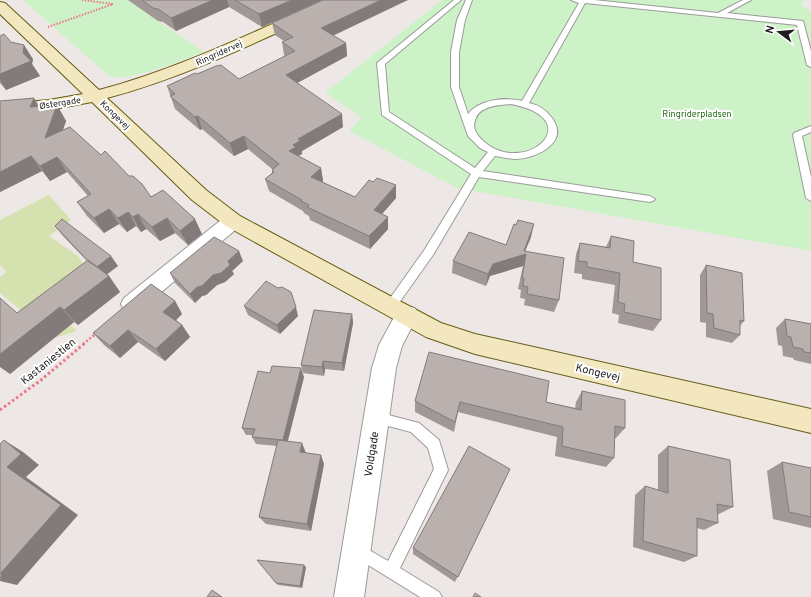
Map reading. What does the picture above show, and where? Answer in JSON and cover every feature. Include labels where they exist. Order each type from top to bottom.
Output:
[{"type":"street","name":"Ringridervej","points":[[96,96],[141,84],[196,64],[337,0]]},
{"type":"street","name":"Kongevej","points":[[0,6],[199,195],[233,221],[434,330],[475,344],[811,421]]},
{"type":"street","name":"Østergade","points":[[0,109],[65,103],[96,96]]},
{"type":"street","points":[[106,326],[233,221]]},
{"type":"street","name":"Voldgade","points":[[349,597],[384,368],[399,311]]},
{"type":"lane","points":[[458,0],[381,63],[385,113],[476,173],[650,199]]},
{"type":"lane","points":[[468,125],[471,116],[482,106],[495,102],[511,101],[525,103],[539,110],[548,118],[553,130],[551,139],[542,149],[530,154],[508,155],[493,152],[479,144],[471,136],[455,87],[455,52],[461,20],[469,0]]},
{"type":"lane","points":[[574,0],[800,24],[811,65]]},
{"type":"lane","points":[[719,15],[748,0]]},
{"type":"lane","points":[[525,103],[583,1]]},
{"type":"lane","points":[[811,129],[797,135],[811,198]]},
{"type":"lane","points":[[399,311],[429,252],[476,173],[493,152]]},
{"type":"lane","points":[[377,418],[414,427],[434,444],[441,470],[391,570]]},
{"type":"lane","points":[[356,550],[434,597]]},
{"type":"path","points":[[31,34],[112,4],[82,0]]},
{"type":"path","name":"Kastaniestien","points":[[0,410],[41,380],[106,326]]},
{"type":"green space","points":[[23,0],[128,0],[204,52],[170,65],[142,73],[118,77],[109,76]]},
{"type":"green space","name":"Ringriderpladsen","points":[[442,0],[804,0],[801,4],[811,12],[811,251],[457,188],[349,131],[362,117],[325,93]]},
{"type":"green space","points":[[49,195],[71,220],[49,236],[78,256],[85,267],[56,311],[77,331],[54,338],[0,293],[0,277],[7,272],[0,265],[0,220]]},
{"type":"building","points":[[142,0],[213,0],[171,18]]},
{"type":"building","points":[[235,0],[292,0],[259,14]]},
{"type":"building","points":[[323,0],[381,0],[321,28],[346,43],[286,75],[342,114],[298,139],[300,141],[293,145],[296,147],[289,151],[321,168],[311,177],[355,197],[369,180],[373,182],[377,178],[396,185],[374,210],[388,217],[369,236],[307,207],[309,205],[301,201],[302,200],[265,179],[274,172],[272,170],[279,164],[244,136],[230,143],[198,116],[195,117],[170,96],[175,94],[167,86],[195,73],[197,74],[221,65],[239,79],[295,51],[282,42],[293,37],[272,23]]},
{"type":"building","points":[[4,34],[11,42],[24,45],[23,53],[31,61],[0,74],[0,36]]},
{"type":"building","points":[[34,98],[30,107],[57,105],[45,138],[70,127],[101,155],[105,151],[129,176],[133,176],[142,184],[151,197],[163,190],[195,219],[180,231],[167,218],[152,227],[138,214],[133,217],[128,212],[118,218],[109,209],[94,218],[77,202],[91,194],[57,157],[40,166],[31,156],[0,172],[0,101]]},
{"type":"building","points":[[62,219],[111,256],[97,267],[88,261],[55,226]]},
{"type":"building","points":[[518,220],[534,224],[524,251],[564,258],[559,300],[527,294],[528,287],[523,286],[524,278],[522,278],[526,254],[493,264],[488,274],[453,261],[469,232],[506,245],[514,224],[516,225]]},
{"type":"building","points":[[611,236],[634,241],[633,262],[661,268],[661,320],[624,312],[625,304],[618,302],[620,273],[587,267],[587,262],[578,261],[580,243],[610,248]]},
{"type":"building","points":[[214,237],[239,251],[228,261],[230,265],[221,273],[213,275],[202,286],[197,287],[190,294],[170,273]]},
{"type":"building","points":[[88,260],[109,276],[64,310],[60,307],[0,354],[0,298],[17,313]]},
{"type":"building","points":[[706,265],[742,273],[744,321],[740,320],[740,335],[714,328],[713,314],[707,313]]},
{"type":"building","points":[[266,281],[278,288],[282,287],[291,292],[296,307],[277,325],[244,306]]},
{"type":"building","points":[[151,284],[175,301],[163,312],[182,325],[156,349],[128,330],[110,346],[93,333]]},
{"type":"building","points":[[314,310],[352,314],[342,363],[323,361],[322,367],[301,365]]},
{"type":"building","points":[[785,319],[811,324],[811,353],[804,352],[803,349],[793,347],[791,337],[787,336]]},
{"type":"building","points":[[429,352],[549,381],[546,402],[581,410],[582,391],[625,400],[625,428],[615,426],[614,458],[562,446],[563,427],[460,402],[455,422],[415,401]]},
{"type":"building","points":[[272,366],[301,368],[283,440],[252,437],[255,429],[242,428],[258,371],[270,373]]},
{"type":"building","points":[[4,440],[21,454],[7,467],[61,505],[0,574],[0,444]]},
{"type":"building","points":[[278,440],[302,443],[300,452],[321,455],[307,524],[259,517]]},
{"type":"building","points":[[469,446],[510,469],[458,577],[413,548]]},
{"type":"building","points":[[668,446],[730,460],[733,507],[717,504],[718,523],[697,518],[697,556],[643,541],[645,486],[668,493]]},
{"type":"building","points":[[782,462],[811,468],[811,517],[789,512]]},
{"type":"building","points":[[257,560],[304,565],[300,586],[276,583]]},
{"type":"building","points":[[212,590],[222,597],[207,597]]},
{"type":"building","points":[[475,593],[481,597],[473,597]]}]
